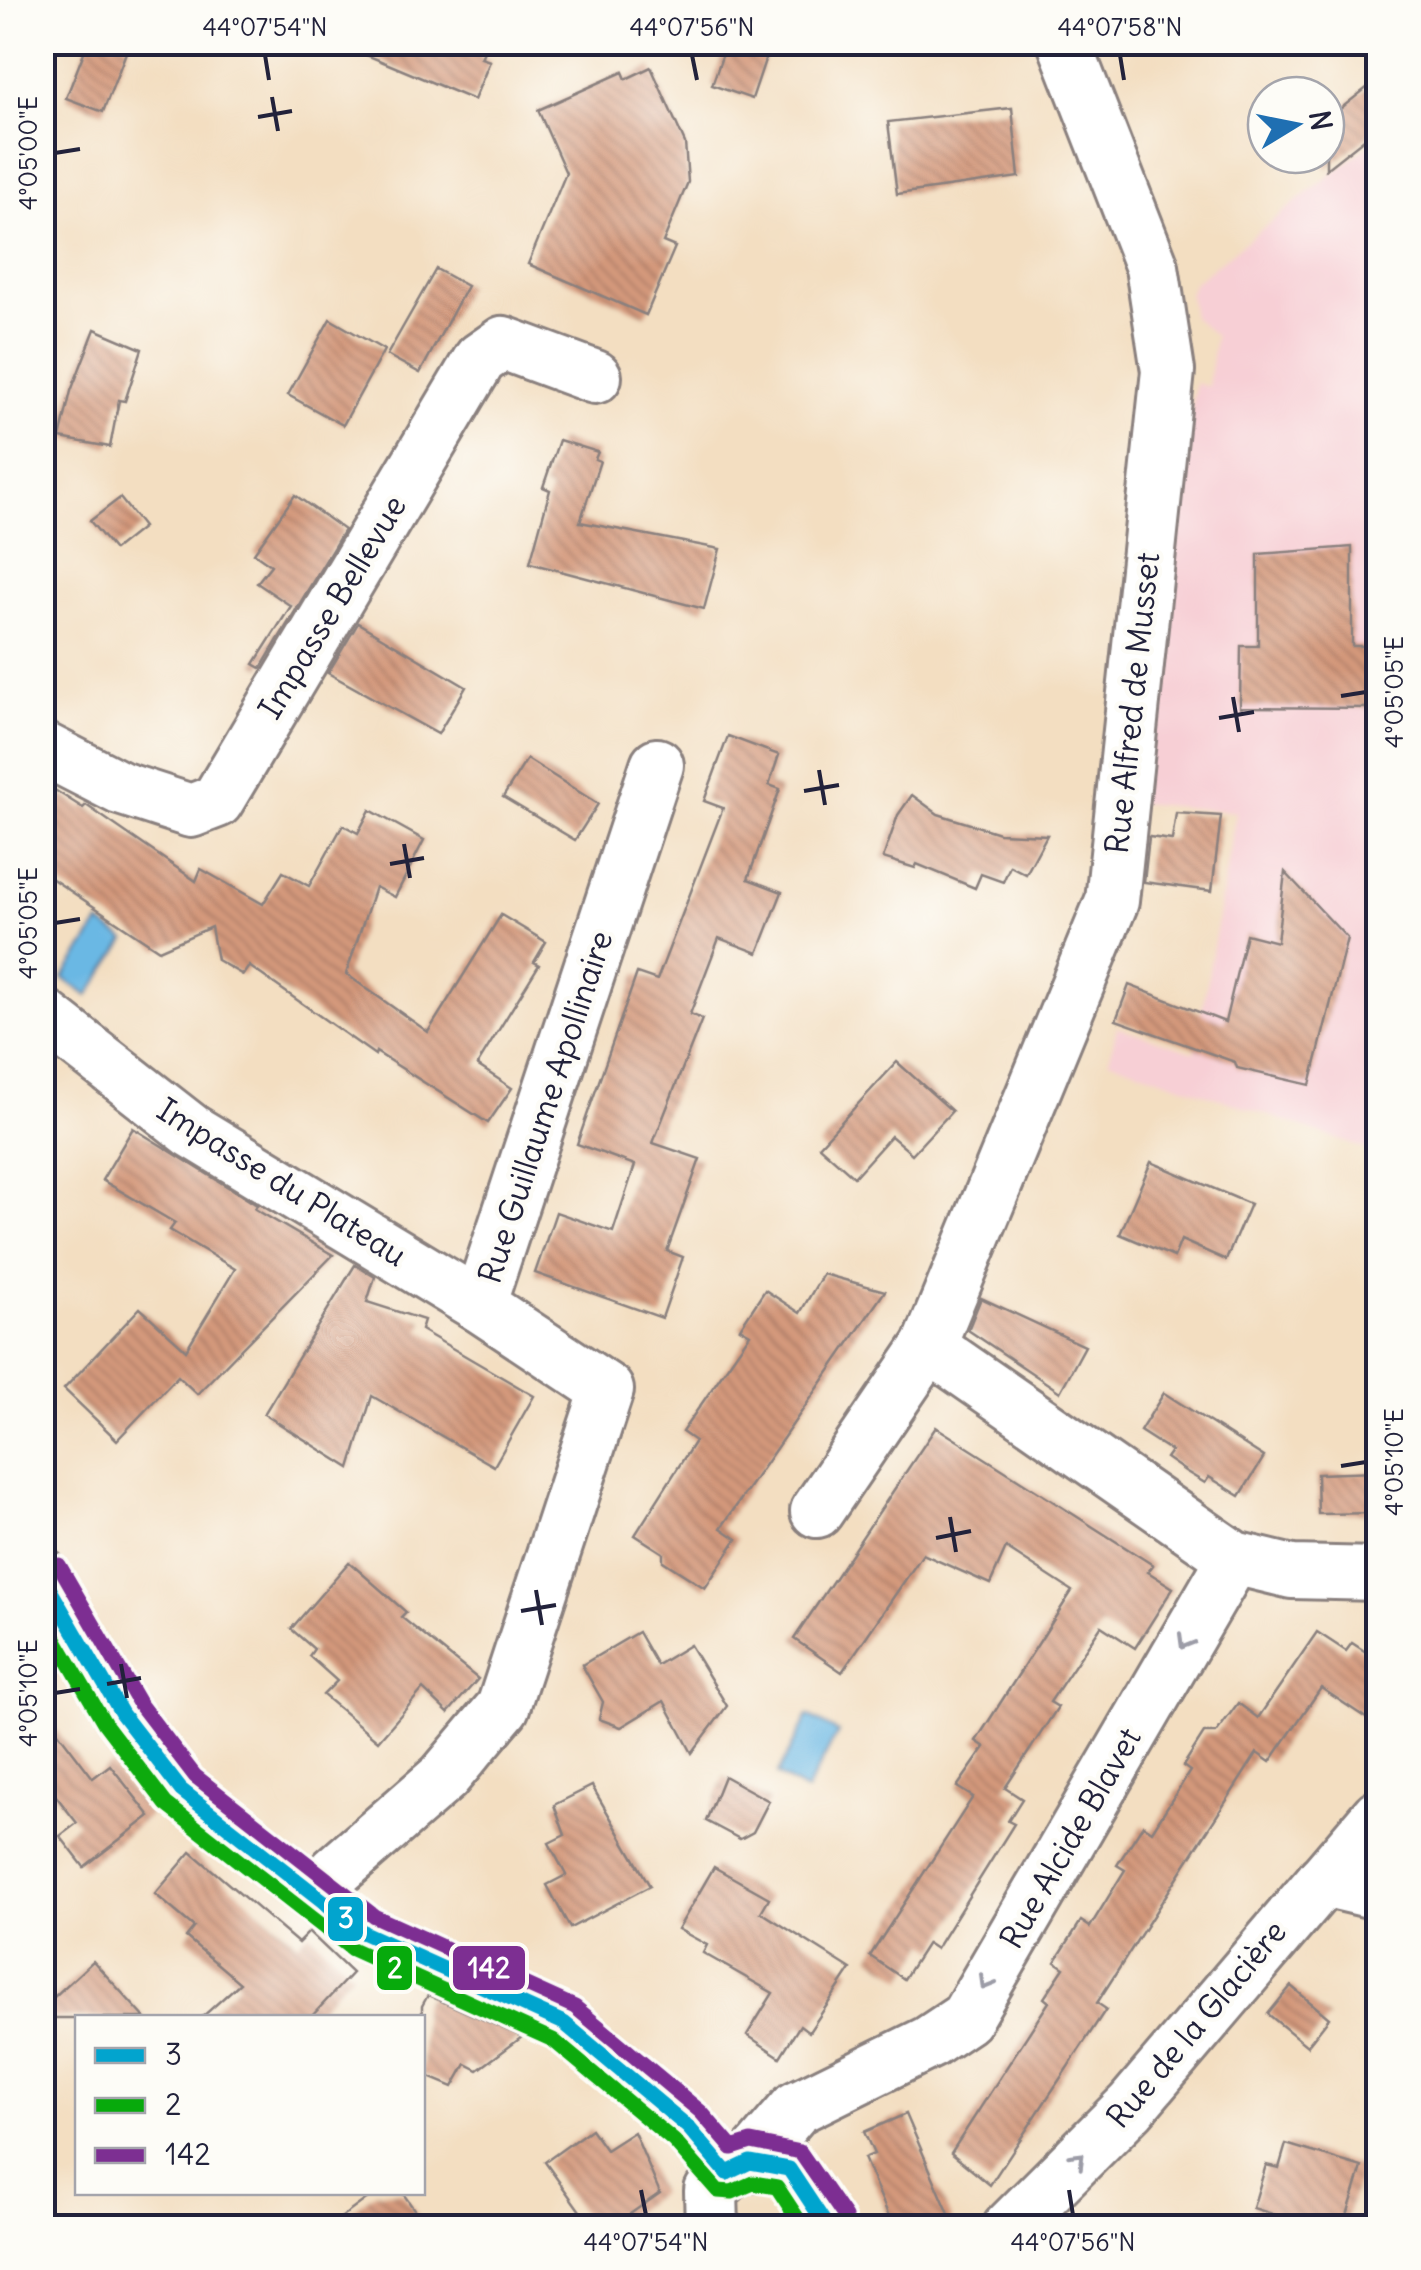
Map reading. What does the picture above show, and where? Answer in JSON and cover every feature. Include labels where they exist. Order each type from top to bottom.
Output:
[{"type":"street","name":"Rue Alfred de Musset","points":[[817,1511],[929,1346],[1112,900],[1168,370],[1152,268],[1064,42]]},
{"type":"street","name":"Impasse Bellevue","points":[[42,748],[120,788],[191,811],[216,801],[480,359],[503,343],[595,377]]},
{"type":"street","name":"Rue Guillaume Apollinaire","points":[[320,1896],[334,1872],[444,1777],[503,1708],[608,1390],[479,1305],[657,765]]},
{"type":"street","name":"Impasse du Plateau","points":[[42,1014],[192,1132],[479,1305]]},
{"type":"street","points":[[929,1346],[1234,1558],[1292,1572],[1378,1574]]},
{"type":"street","name":"Rue Alcide Blavet","points":[[738,2167],[796,2108],[930,2042],[966,2018],[1234,1558]]},
{"type":"street","points":[[44,1581],[122,1714],[181,1790],[242,1842],[320,1896],[364,1933],[564,2023],[738,2167],[789,2170],[828,2228]]},
{"type":"street","name":"Rue de la Glacière","points":[[1009,2228],[1131,2106],[1378,1816]]},
{"type":"street","points":[[1323,1880],[1378,1893]]},
{"type":"street","points":[[712,2228],[711,2191],[738,2167]]},
{"type":"shaded area","points":[[1378,138],[1378,1122],[1371,1151],[1109,1060],[1117,1027],[1195,1052],[1236,812],[1138,803],[1195,383],[1208,386],[1215,336],[1193,317],[1189,294],[1194,282],[1331,175],[1346,175],[1346,163]]},
{"type":"water","points":[[100,923],[126,940],[88,996],[63,978]]},
{"type":"water","points":[[808,1716],[838,1732],[806,1791],[777,1775]]},
{"type":"building","points":[[88,42],[130,42],[103,112],[66,98]]},
{"type":"building","points":[[488,42],[481,58],[490,61],[474,100],[338,43]]},
{"type":"building","points":[[727,42],[771,42],[752,99],[712,85]]},
{"type":"building","points":[[651,67],[685,143],[688,182],[663,242],[675,247],[646,315],[528,264],[566,173],[538,110],[623,72],[626,79]]},
{"type":"building","points":[[1378,79],[1378,128],[1346,153],[1346,104]]},
{"type":"building","points":[[1012,108],[1019,177],[897,194],[888,122]]},
{"type":"building","points":[[436,269],[467,286],[420,373],[387,355]]},
{"type":"building","points":[[330,319],[384,350],[343,425],[288,395]]},
{"type":"building","points":[[95,329],[142,349],[125,401],[119,400],[110,447],[60,438],[71,391]]},
{"type":"building","points":[[559,440],[598,452],[595,459],[600,461],[580,522],[720,549],[704,609],[530,563],[550,490],[543,487]]},
{"type":"building","points":[[295,495],[344,530],[261,668],[254,664],[291,606],[257,583],[271,565],[254,553]]},
{"type":"building","points":[[120,498],[143,527],[114,550],[90,521]]},
{"type":"building","points":[[1352,547],[1352,646],[1378,646],[1378,708],[1240,707],[1241,646],[1258,646],[1258,554]]},
{"type":"building","points":[[358,623],[466,687],[438,734],[328,673]]},
{"type":"building","points":[[728,736],[779,755],[769,785],[780,789],[748,879],[782,892],[758,953],[719,938],[690,1014],[702,1019],[653,1143],[700,1159],[667,1251],[683,1257],[662,1318],[535,1273],[556,1212],[613,1232],[635,1165],[577,1144],[637,973],[657,980],[723,808],[704,801]]},
{"type":"building","points":[[527,759],[598,804],[575,840],[503,797]]},
{"type":"building","points":[[42,782],[83,808],[86,805],[196,881],[201,869],[263,904],[283,872],[309,886],[343,825],[358,833],[370,810],[424,840],[395,897],[375,887],[346,974],[428,1032],[501,915],[546,942],[534,962],[539,965],[477,1065],[512,1088],[488,1123],[376,1052],[375,1055],[249,966],[243,975],[217,960],[211,927],[159,950],[42,872]]},
{"type":"building","points":[[912,795],[938,814],[999,833],[1047,835],[1026,874],[1010,866],[1003,882],[981,874],[975,888],[917,864],[915,868],[883,858],[898,815]]},
{"type":"building","points":[[1176,813],[1221,816],[1212,891],[1144,882],[1149,837],[1172,840]]},
{"type":"building","points":[[1285,872],[1347,938],[1310,1085],[1237,1068],[1235,1062],[1116,1020],[1129,985],[1225,1022],[1246,934],[1277,942]]},
{"type":"building","points":[[897,1062],[952,1111],[912,1154],[891,1136],[854,1177],[819,1146]]},
{"type":"building","points":[[133,1128],[333,1255],[197,1394],[178,1376],[117,1440],[64,1389],[140,1308],[186,1350],[235,1269],[170,1230],[175,1223],[102,1180]]},
{"type":"building","points":[[1151,1162],[1250,1204],[1226,1260],[1181,1240],[1174,1257],[1120,1234]]},
{"type":"building","points":[[355,1265],[375,1277],[367,1302],[424,1320],[421,1330],[534,1396],[494,1466],[372,1396],[350,1468],[264,1414]]},
{"type":"building","points":[[823,1274],[885,1291],[721,1528],[737,1539],[705,1588],[663,1561],[663,1553],[635,1535],[695,1441],[682,1432],[750,1334],[740,1328],[765,1290],[800,1313]]},
{"type":"building","points":[[981,1298],[1085,1346],[1060,1392],[968,1330]]},
{"type":"building","points":[[1164,1393],[1264,1457],[1240,1496],[1209,1477],[1205,1483],[1185,1471],[1166,1458],[1171,1451],[1140,1431]]},
{"type":"building","points":[[936,1427],[1153,1565],[1148,1572],[1173,1588],[1135,1648],[1101,1626],[1050,1702],[1058,1707],[1005,1788],[1022,1799],[1008,1821],[1014,1824],[936,1949],[927,1943],[904,1979],[870,1956],[973,1797],[957,1787],[985,1747],[976,1741],[1072,1591],[1006,1548],[990,1584],[923,1554],[842,1672],[794,1639]]},
{"type":"building","points":[[1378,1472],[1378,1513],[1318,1514],[1317,1474]]},
{"type":"building","points":[[349,1562],[406,1612],[401,1617],[478,1679],[448,1713],[423,1689],[378,1741],[323,1695],[337,1681],[309,1656],[314,1649],[291,1629]]},
{"type":"building","points":[[638,1632],[657,1665],[690,1645],[727,1706],[692,1753],[664,1701],[621,1727],[599,1719],[603,1702],[582,1665]]},
{"type":"building","points":[[1317,1632],[1346,1651],[1352,1643],[1378,1660],[1378,1726],[1321,1688],[1270,1762],[1257,1753],[1097,2003],[1106,2009],[990,2185],[951,2153],[1049,2002],[1044,1998],[1064,1968],[1055,1962],[1081,1921],[1090,1927],[1125,1870],[1117,1865],[1143,1825],[1152,1831],[1190,1771],[1183,1766],[1204,1733],[1216,1733],[1238,1703],[1258,1718]]},
{"type":"building","points":[[42,1711],[93,1778],[110,1765],[150,1816],[84,1867],[60,1836],[77,1823],[42,1778]]},
{"type":"building","points":[[724,1776],[769,1801],[753,1832],[740,1839],[706,1821]]},
{"type":"building","points":[[592,1786],[650,1886],[570,1928],[547,1885],[566,1875],[549,1843],[565,1835],[554,1805]]},
{"type":"building","points":[[191,1852],[298,1943],[309,1932],[352,1973],[313,2015],[204,2015],[240,1983],[186,1937],[194,1927],[155,1894]]},
{"type":"building","points":[[714,1867],[769,1898],[761,1912],[851,1969],[809,2032],[800,2025],[780,2057],[747,2035],[773,1993],[703,1953],[707,1945],[678,1929]]},
{"type":"building","points":[[93,1961],[142,2015],[42,2018],[42,2008]]},
{"type":"building","points":[[1291,1986],[1329,2018],[1307,2046],[1268,2014]]},
{"type":"building","points":[[428,1995],[522,2037],[478,2070],[466,2064],[453,2087],[425,2075],[422,2006]]},
{"type":"building","points":[[906,2114],[955,2228],[894,2228],[864,2158],[874,2154],[864,2132]]},
{"type":"building","points":[[591,2129],[606,2150],[634,2132],[660,2193],[610,2228],[592,2228],[545,2162]]},
{"type":"building","points":[[1286,2144],[1362,2167],[1343,2228],[1317,2228],[1253,2208],[1266,2165],[1279,2168]]},
{"type":"building","points":[[372,2195],[404,2195],[427,2228],[327,2228]]},
{"type":"transit line","name":"142","points":[[59,1565],[139,1703],[195,1776],[374,1916],[575,2007],[701,2112],[732,2148],[751,2142],[800,2152],[845,2217]]},
{"type":"transit line","name":"3","points":[[42,1576],[122,1714],[181,1790],[364,1933],[564,2023],[688,2127],[727,2173]]},
{"type":"transit line","name":"2","points":[[42,1616],[105,1724],[166,1804],[352,1949],[553,2040],[674,2141],[718,2191],[732,2192],[753,2183],[777,2187],[804,2228]]},
{"type":"transit line","name":"3","points":[[727,2173],[750,2162],[789,2169],[828,2228]]}]
